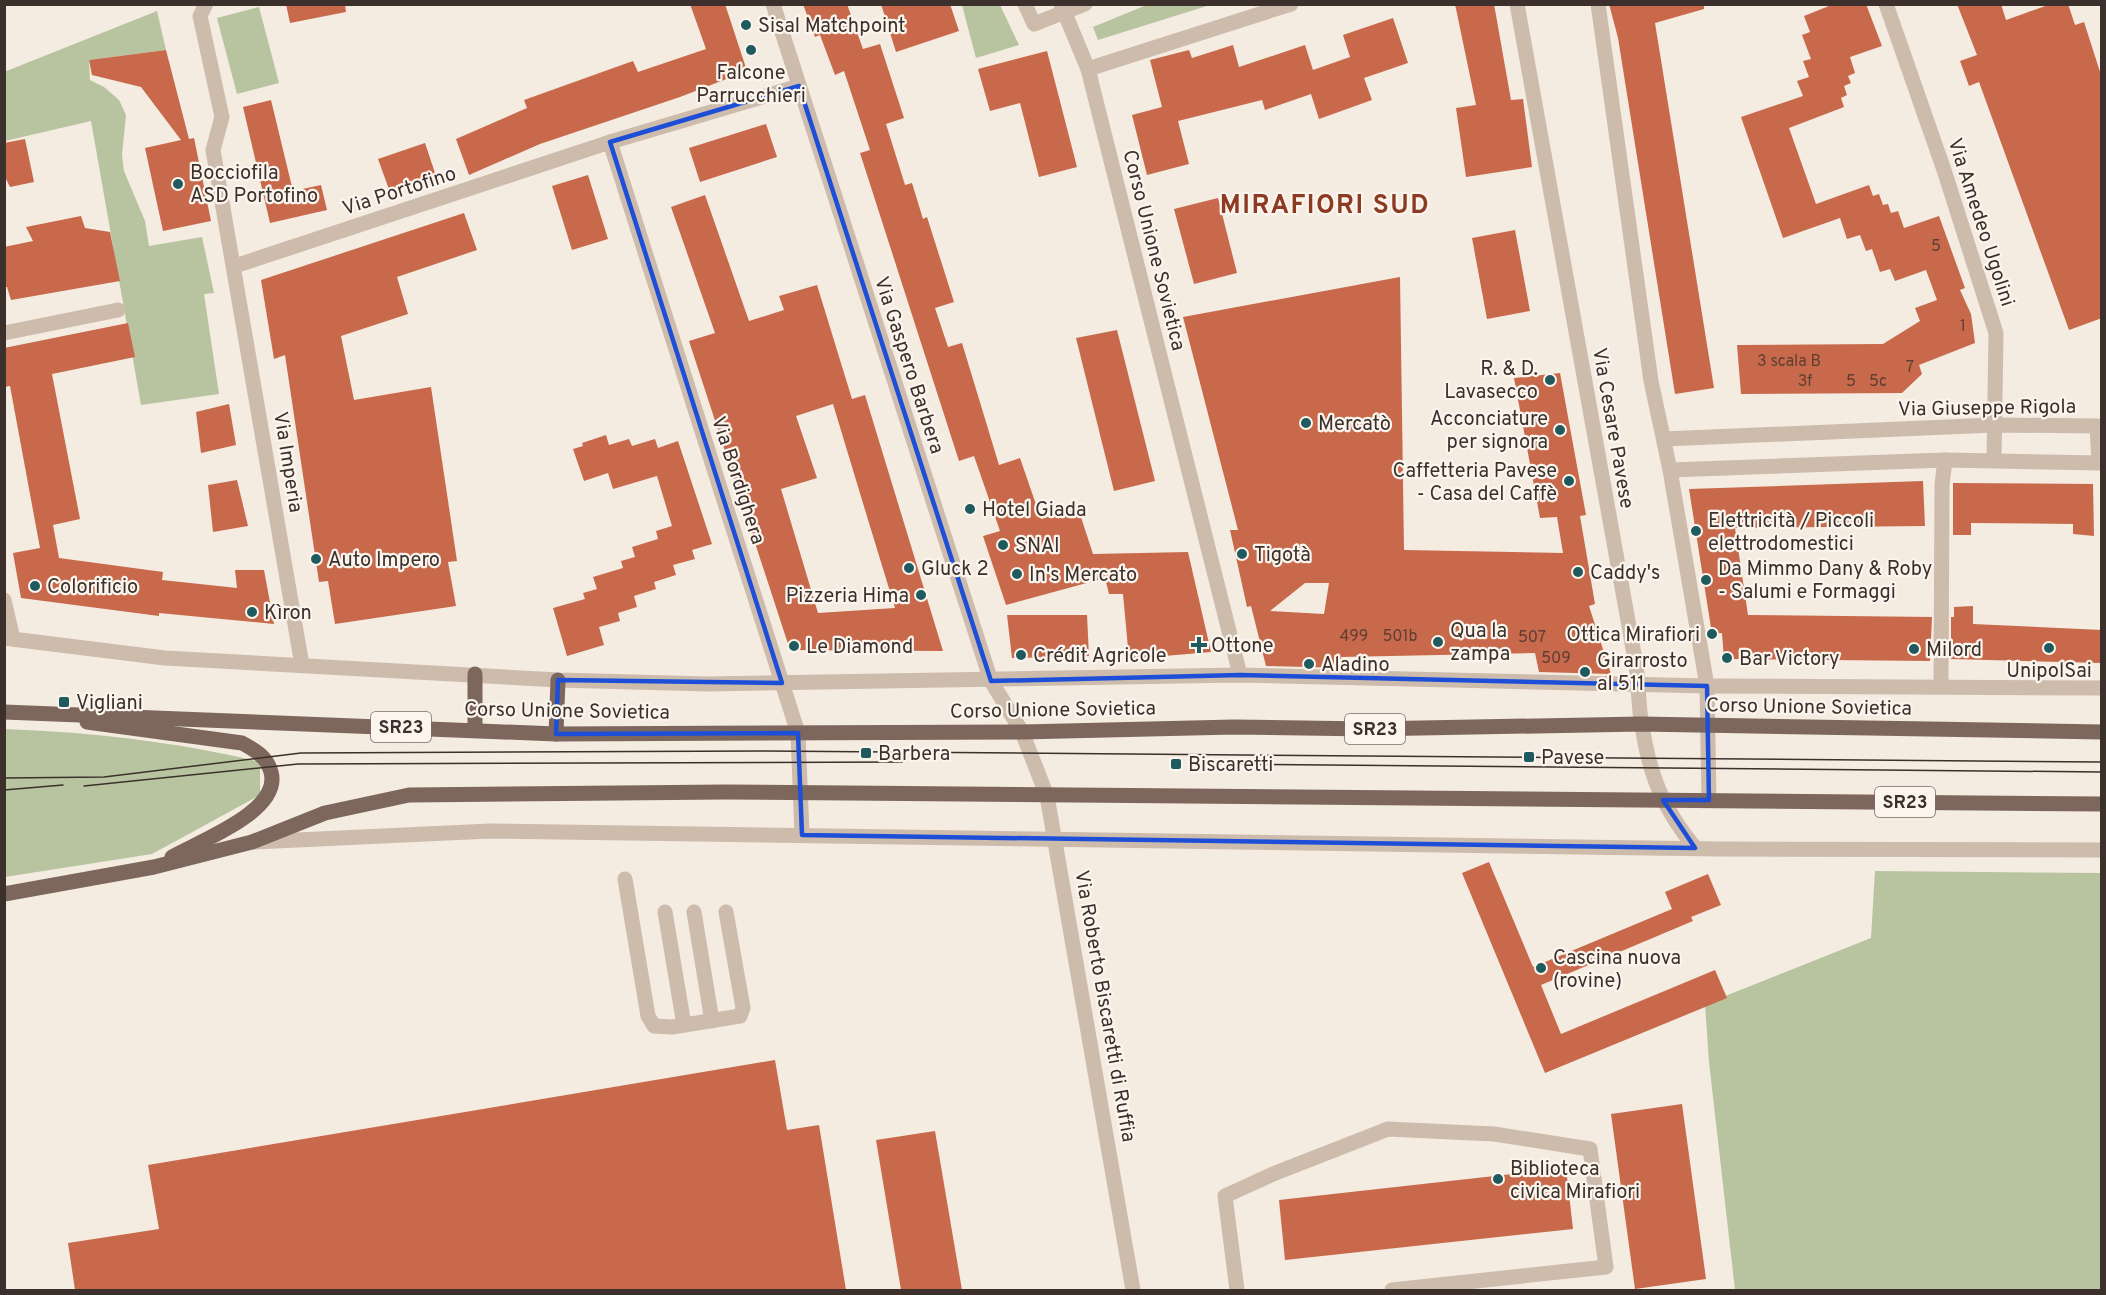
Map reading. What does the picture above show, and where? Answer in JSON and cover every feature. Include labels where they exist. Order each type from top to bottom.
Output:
[{"type":"main road","points":[[475,674],[475,730]]},
{"type":"main road","points":[[556,734],[558,680]]},
{"type":"main road","name":"Corso Unione Sovietica","points":[[4,712],[556,734],[1022,732],[1234,727],[1368,729],[1641,724],[2102,732]]},
{"type":"main road","points":[[47,714],[115,728],[242,743],[262,757],[269,766],[273,781],[266,800],[254,811],[154,867]]},
{"type":"main road","name":"SR23","points":[[4,894],[154,867],[252,842],[325,813],[409,795],[801,793],[2102,804]]},
{"type":"street","points":[[206,4],[200,16],[222,117],[213,150],[235,266]]},
{"type":"street","name":"Via Gaspero Barbera","points":[[773,4],[991,681],[1022,732]]},
{"type":"street","points":[[1025,4],[1034,24],[1062,9],[1085,4]]},
{"type":"street","points":[[1088,69],[1291,4]]},
{"type":"street","name":"Via Cesare Pavese","points":[[1517,4],[1639,685],[1641,724],[1650,769],[1671,818],[1695,848]]},
{"type":"street","points":[[1598,4],[1651,381],[1670,470],[1707,686],[1709,800]]},
{"type":"street","name":"Via Amedeo Ugolini","points":[[1886,4],[1944,170],[1996,333],[1994,459]]},
{"type":"street","name":"Corso Unione Sovietica","points":[[1062,9],[1088,69],[1240,675]]},
{"type":"street","name":"Via Portofino","points":[[235,266],[610,142],[799,86]]},
{"type":"street","name":"Via Bordighera","points":[[610,142],[798,733],[802,835]]},
{"type":"street","name":"Via Imperia","points":[[235,266],[302,665]]},
{"type":"street","points":[[4,333],[118,310]]},
{"type":"street","name":"Via Giuseppe Rigola","points":[[1664,439],[1994,425],[2097,426],[2099,464],[1994,459],[1670,470]]},
{"type":"street","points":[[1941,686],[1942,485],[1945,460]]},
{"type":"street","points":[[4,600],[9,639]]},
{"type":"street","name":"Corso Unione Sovietica","points":[[9,639],[165,658],[558,680],[708,684],[1240,675],[1639,685],[2102,688]]},
{"type":"street","name":"Via Roberto Biscaretti di Ruffia","points":[[1022,732],[1047,796],[1056,839],[1133,1290]]},
{"type":"street","points":[[252,842],[490,831],[1695,848],[2102,850]]},
{"type":"street","points":[[625,879],[648,1016],[654,1026],[660,1028],[740,1016],[743,1008],[726,912]]},
{"type":"street","points":[[665,912],[684,1025]]},
{"type":"street","points":[[694,912],[712,1021]]},
{"type":"street","points":[[1237,1290],[1225,1196],[1273,1174],[1388,1129],[1494,1134],[1590,1149],[1606,1267],[1392,1290]]},
{"type":"highlighted area","points":[[799,86],[991,681],[1240,675],[1707,686],[1709,800],[1663,800],[1695,848],[802,835],[798,733],[556,734],[558,680],[782,683],[610,142]]},
{"type":"green space","points":[[1149,4],[1210,5],[1098,40],[1093,27]]},
{"type":"green space","points":[[962,5],[1000,5],[1019,45],[976,58]]},
{"type":"green space","points":[[259,7],[279,83],[237,94],[217,18]]},
{"type":"green space","points":[[157,11],[166,50],[89,60],[90,80],[104,87],[119,100],[126,115],[122,155],[124,171],[145,221],[149,246],[202,237],[214,293],[204,294],[219,394],[141,405],[91,121],[5,141],[4,72]]},
{"type":"green space","points":[[5,729],[133,739],[260,762],[260,795],[152,854],[5,877]]},
{"type":"green space","points":[[1875,871],[2101,873],[2101,1290],[1735,1290],[1709,1062],[1705,1004],[1871,938]]},
{"type":"building","points":[[286,4],[345,4],[346,12],[290,23]]},
{"type":"building","points":[[690,4],[725,4],[747,71],[680,97],[540,144],[469,175],[456,139],[527,108],[524,100],[633,61],[638,72],[706,49]]},
{"type":"building","points":[[803,4],[847,4],[863,49],[880,44],[904,118],[886,124],[905,185],[912,183],[923,219],[927,217],[954,302],[935,308],[948,347],[962,343],[999,465],[1020,458],[1041,519],[1078,508],[1093,554],[1188,552],[1211,652],[1129,659],[1123,594],[1109,594],[1105,578],[1006,605],[983,536],[1000,531],[974,456],[959,461],[860,153],[870,150],[844,71],[835,75],[820,35],[815,37]]},
{"type":"building","points":[[881,4],[950,4],[959,31],[896,52]]},
{"type":"building","points":[[1455,4],[1494,4],[1511,100],[1523,99],[1532,167],[1466,177],[1456,108],[1476,105]]},
{"type":"building","points":[[1609,4],[1704,4],[1704,9],[1655,23],[1714,388],[1675,394],[1618,38]]},
{"type":"building","points":[[1834,4],[1866,4],[1882,46],[1850,57],[1855,73],[1848,76],[1851,83],[1844,86],[1847,95],[1841,98],[1844,107],[1789,128],[1816,204],[1869,185],[1873,196],[1879,194],[1883,205],[1888,204],[1891,213],[1898,211],[1904,228],[1939,216],[1965,288],[1960,290],[1971,314],[1975,343],[1919,365],[1922,374],[1902,393],[1741,394],[1737,345],[1883,344],[1920,321],[1915,308],[1937,300],[1926,270],[1895,281],[1890,269],[1880,272],[1872,249],[1866,251],[1860,235],[1847,239],[1840,218],[1783,238],[1741,117],[1803,96],[1797,81],[1809,77],[1803,61],[1811,59],[1802,35],[1810,32],[1804,16]]},
{"type":"building","points":[[1957,4],[2001,4],[2006,20],[2051,4],[2068,4],[2075,25],[2084,22],[2102,78],[2102,318],[2069,330],[1979,82],[1969,86],[1960,61],[1977,55]]},
{"type":"building","points":[[1393,18],[1408,63],[1364,78],[1372,100],[1319,119],[1311,94],[1265,110],[1262,100],[1178,121],[1189,164],[1147,175],[1132,115],[1162,107],[1150,60],[1189,50],[1192,58],[1233,45],[1239,67],[1305,45],[1313,70],[1350,57],[1343,35]]},
{"type":"building","points":[[166,50],[189,139],[194,138],[211,221],[163,231],[145,148],[181,140],[141,87],[92,75],[89,60]]},
{"type":"building","points":[[1047,51],[1077,167],[1039,177],[1020,103],[990,111],[978,69]]},
{"type":"building","points":[[271,100],[293,191],[321,185],[327,210],[270,223],[243,107]]},
{"type":"building","points":[[766,124],[777,157],[700,182],[689,148]]},
{"type":"building","points":[[25,139],[34,182],[10,187],[4,175],[4,143]]},
{"type":"building","points":[[425,143],[436,176],[390,192],[378,159]]},
{"type":"building","points":[[588,175],[608,239],[572,250],[552,186]]},
{"type":"building","points":[[705,195],[749,321],[784,310],[779,296],[817,285],[852,399],[865,395],[943,651],[790,650],[689,341],[715,333],[671,207]],"holes":[[[833,404],[895,608],[818,613],[781,489],[817,478],[796,416]]]},
{"type":"building","points":[[1218,198],[1237,273],[1194,284],[1174,209]]},
{"type":"building","points":[[464,213],[477,250],[397,277],[408,314],[341,336],[354,400],[431,387],[457,561],[448,562],[456,606],[335,624],[328,581],[319,582],[285,355],[274,359],[261,280]]},
{"type":"building","points":[[81,216],[85,228],[110,232],[120,281],[11,300],[7,287],[4,287],[4,247],[33,241],[26,227]]},
{"type":"building","points":[[1515,230],[1530,311],[1487,319],[1472,238]]},
{"type":"building","points":[[1400,277],[1404,550],[1563,553],[1557,517],[1540,518],[1514,378],[1560,373],[1586,515],[1580,516],[1595,604],[1589,606],[1611,674],[1539,672],[1535,653],[1341,657],[1342,668],[1266,666],[1251,606],[1247,607],[1230,530],[1238,530],[1183,317]],"holes":[[[1305,583],[1329,583],[1324,614],[1270,611]]]},
{"type":"building","points":[[128,323],[135,357],[52,374],[80,519],[53,525],[59,558],[163,572],[162,580],[237,588],[235,570],[264,570],[274,624],[159,613],[159,616],[21,598],[13,553],[40,548],[10,386],[4,387],[4,348]]},
{"type":"building","points":[[1117,330],[1155,481],[1114,491],[1076,338]]},
{"type":"building","points":[[229,404],[236,445],[201,453],[196,412]]},
{"type":"building","points":[[606,435],[609,445],[629,439],[632,446],[655,439],[658,448],[678,441],[712,544],[692,550],[695,559],[673,565],[676,575],[654,582],[656,589],[634,596],[637,607],[618,613],[620,621],[599,627],[604,645],[567,656],[553,608],[585,599],[583,593],[597,589],[593,577],[623,568],[621,561],[635,557],[632,547],[658,539],[656,531],[672,526],[657,476],[613,489],[608,473],[584,481],[573,449],[583,446],[582,443]]},
{"type":"building","points":[[237,480],[248,526],[213,532],[208,485]]},
{"type":"building","points":[[1923,481],[1925,526],[1735,528],[1748,615],[1932,617],[1930,661],[1724,659],[1722,633],[1712,634],[1689,489]]},
{"type":"building","points":[[1953,483],[2093,484],[2094,536],[2073,534],[2073,524],[1971,523],[1971,535],[1953,535]]},
{"type":"building","points":[[1973,606],[1973,624],[2102,630],[2102,663],[1951,659],[1951,617],[1954,617],[1954,607]]},
{"type":"building","points":[[1007,615],[1087,615],[1089,656],[1012,658]]},
{"type":"building","name":"Cascina nuova (rovine)","points":[[1489,862],[1533,967],[1672,909],[1665,892],[1708,874],[1721,905],[1691,917],[1693,921],[1541,985],[1561,1034],[1715,970],[1727,998],[1545,1073],[1462,873]]},
{"type":"building","points":[[775,1060],[787,1130],[819,1125],[846,1290],[75,1290],[68,1243],[159,1229],[148,1165]]},
{"type":"building","points":[[1682,1104],[1706,1279],[1635,1289],[1611,1114]]},
{"type":"building","points":[[935,1131],[962,1290],[901,1290],[876,1140]]},
{"type":"building","points":[[1566,1168],[1573,1229],[1285,1260],[1279,1200]]},
{"type":"tram line","points":[[4,778],[104,777],[301,753],[765,751],[2102,762]]},
{"type":"tram line","points":[[84,786],[298,764],[902,762]]},
{"type":"tram line","points":[[1208,764],[2102,772]]},
{"type":"tram line","points":[[4,790],[63,785]]},
{"type":"place","name":"Sisal Matchpoint","points":[[746,25]]},
{"type":"place","name":"Falcone Parrucchieri","points":[[751,50]]},
{"type":"place","name":"Bocciofila ASD Portofino","points":[[178,184]]},
{"type":"place","name":"R. & D. Lavasecco","points":[[1550,380]]},
{"type":"place","name":"Mercatò","points":[[1306,423]]},
{"type":"place","name":"Acconciature per signora","points":[[1560,430]]},
{"type":"place","name":"Caffetteria Pavese - Casa del Caffè","points":[[1569,481]]},
{"type":"place","name":"Hotel Giada","points":[[970,509]]},
{"type":"place","name":"Elettricità / Piccoli elettrodomestici","points":[[1696,531]]},
{"type":"place","name":"SNAI","points":[[1003,545]]},
{"type":"place","name":"Tigotà","points":[[1242,554]]},
{"type":"place","name":"Auto Impero","points":[[316,559]]},
{"type":"place","name":"Gluck 2","points":[[909,568]]},
{"type":"place","name":"Caddy's","points":[[1578,572]]},
{"type":"place","name":"In's Mercato","points":[[1017,574]]},
{"type":"place","name":"Da Mimmo Dany & Roby - Salumi e Formaggi","points":[[1706,580]]},
{"type":"place","name":"Colorificio","points":[[35,586]]},
{"type":"place","name":"Pizzeria Hima","points":[[921,595]]},
{"type":"place","name":"Kìron","points":[[252,612]]},
{"type":"place","name":"Ottica Mirafiori","points":[[1712,634]]},
{"type":"place","name":"Qua la zampa","points":[[1438,642]]},
{"type":"place","name":"Ottone","points":[[1199,645]]},
{"type":"place","name":"Le Diamond","points":[[794,646]]},
{"type":"place","name":"UnipolSai","points":[[2049,648]]},
{"type":"place","name":"Milord","points":[[1914,649]]},
{"type":"place","name":"Crédit Agricole","points":[[1021,655]]},
{"type":"place","name":"Bar Victory","points":[[1727,658]]},
{"type":"place","name":"Aladino","points":[[1309,664]]},
{"type":"place","name":"Girarrosto al 511","points":[[1585,672]]},
{"type":"place","name":"Vigliani","points":[[64,702]]},
{"type":"place","name":"Barbera","points":[[866,753]]},
{"type":"place","name":"Pavese","points":[[1529,757]]},
{"type":"place","name":"Biscaretti","points":[[1176,764]]},
{"type":"place","name":"Cascina nuova (rovine)","points":[[1541,968]]},
{"type":"place","name":"Biblioteca civica Mirafiori","points":[[1498,1179]]},
{"type":"district","name":"MIRAFIORI SUD","points":[[1325,204]]}]
